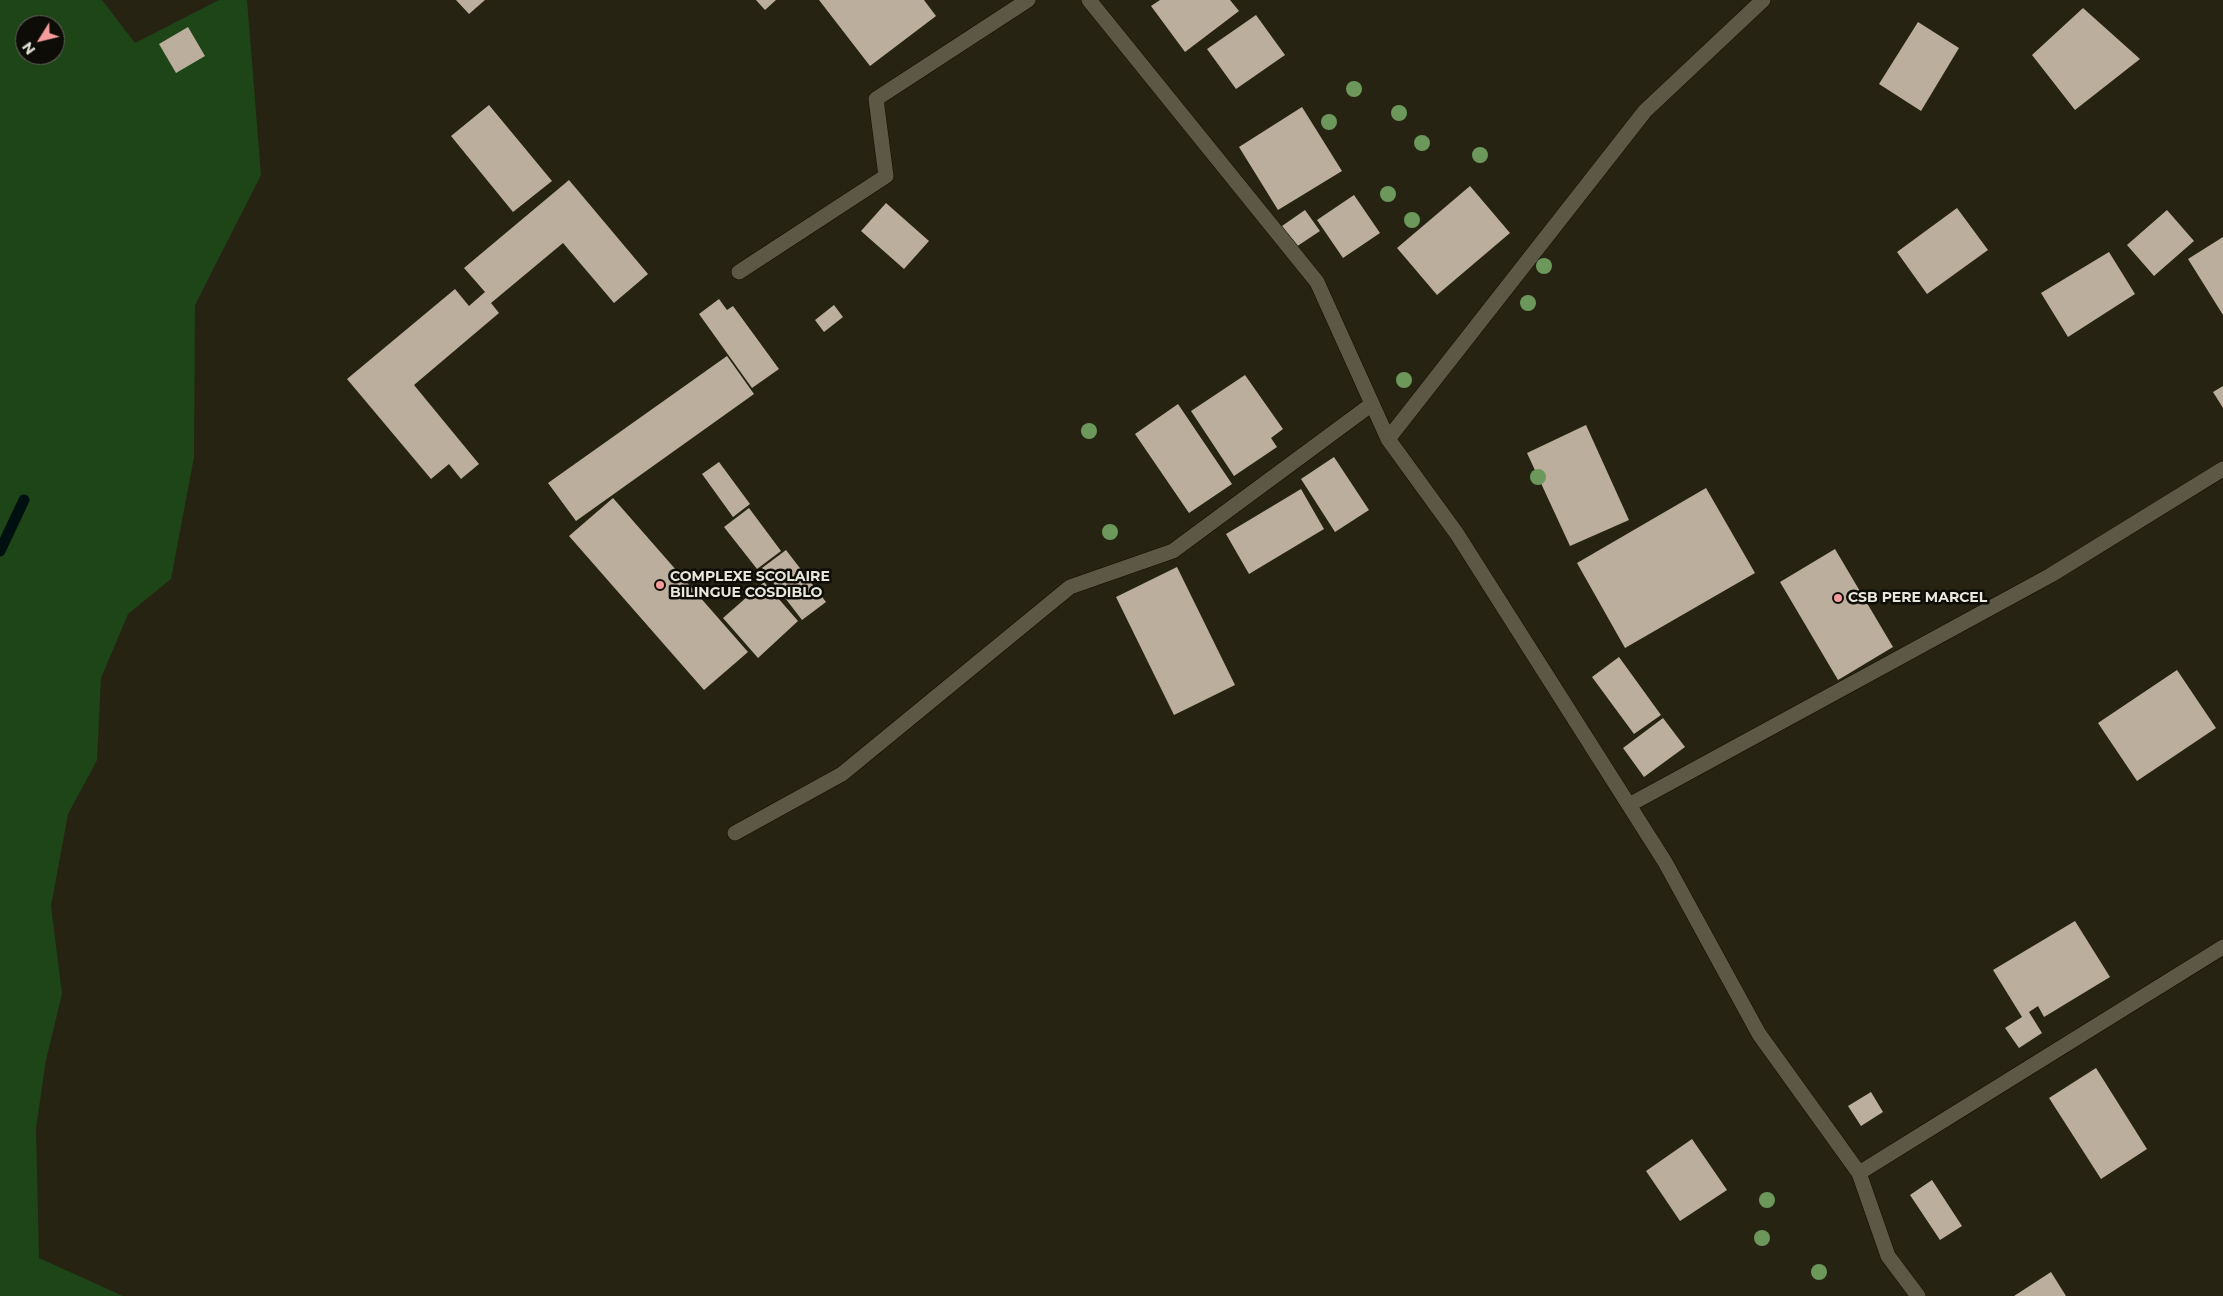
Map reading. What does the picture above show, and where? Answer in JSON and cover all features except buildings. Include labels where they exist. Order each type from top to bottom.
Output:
[{"type":"street","points":[[740,272],[886,176],[876,99],[1028,0]]},
{"type":"street","points":[[1089,0],[1317,282],[1388,438],[1457,534],[1665,862],[1759,1034],[1859,1173],[1888,1256],[1918,1296]]},
{"type":"street","points":[[1388,438],[1645,111],[1763,0]]},
{"type":"street","points":[[735,834],[842,774],[1070,587],[1173,550],[1372,404]]},
{"type":"street","points":[[1629,805],[2051,575],[2223,469]]},
{"type":"street","points":[[1859,1173],[2223,947]]},
{"type":"green space","points":[[0,0],[102,0],[135,43],[219,0],[247,0],[261,175],[195,305],[194,457],[171,579],[128,614],[101,678],[97,760],[68,814],[51,906],[62,994],[46,1060],[36,1128],[39,1258],[123,1296],[0,1296]]},
{"type":"waterway","points":[[0,551],[24,500]]},
{"type":"place","name":"COMPLEXE SCOLAIRE BILINGUE COSDIBLO","points":[[660,585]]},
{"type":"place","name":"CSB PERE MARCEL","points":[[1838,598]]}]
